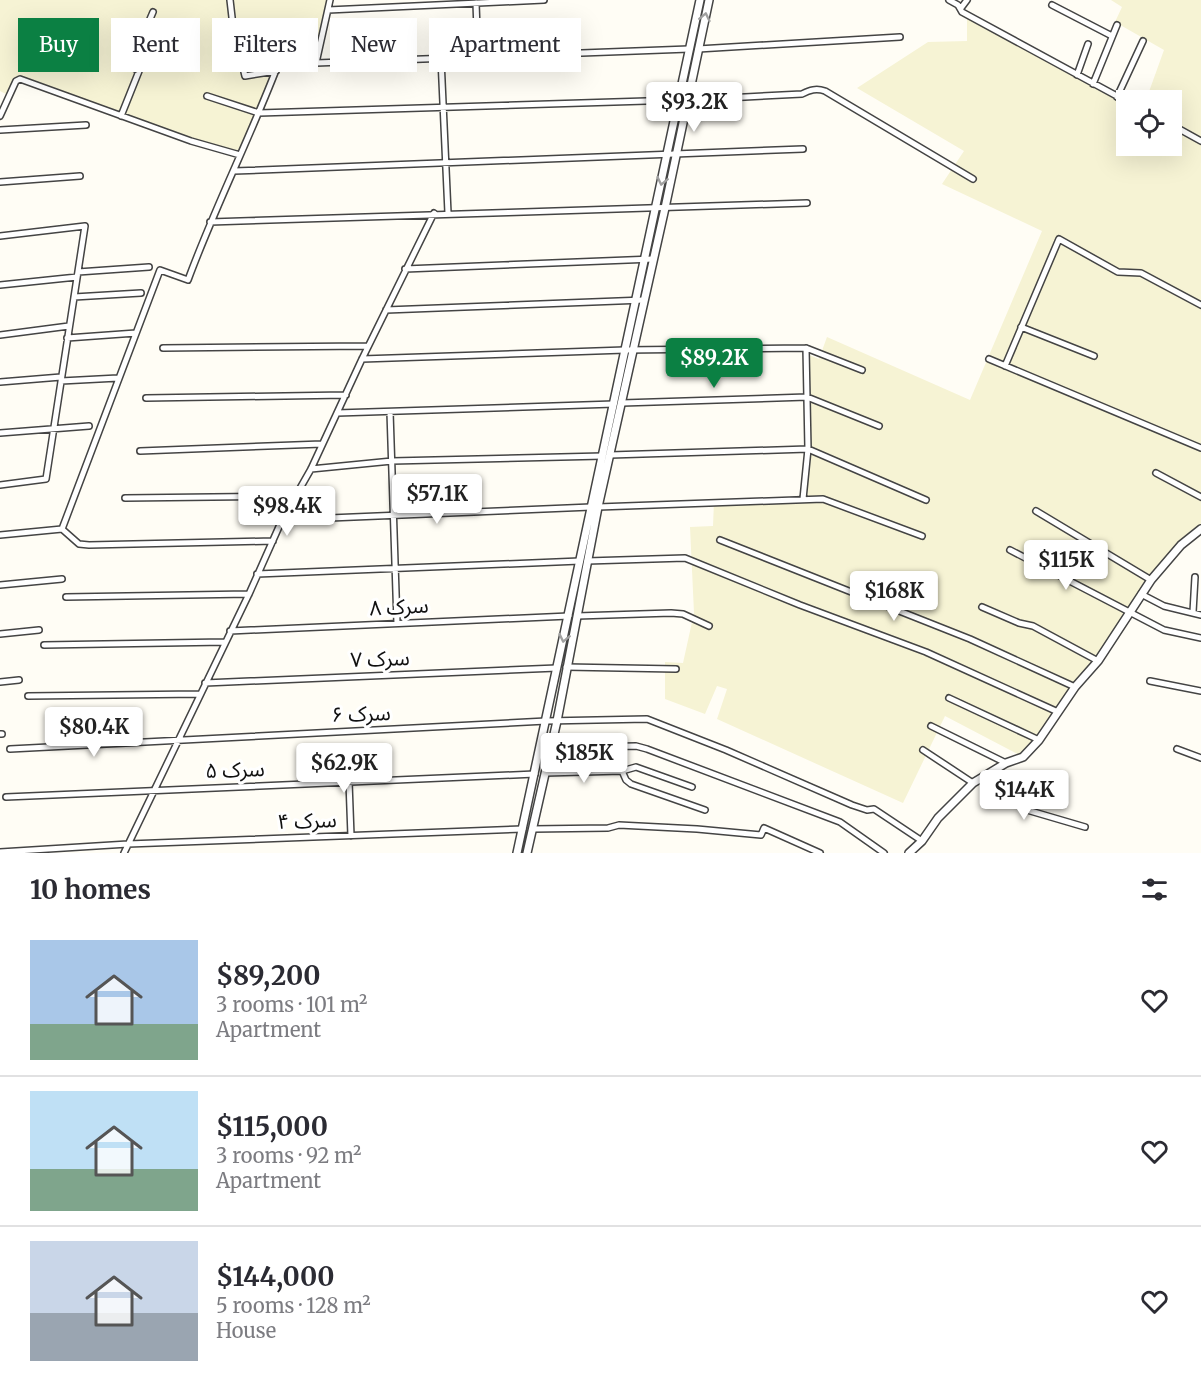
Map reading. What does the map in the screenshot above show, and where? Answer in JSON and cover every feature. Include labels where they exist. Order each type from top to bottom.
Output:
[{"type":"street","points":[[230,0],[232,18]]},
{"type":"street","points":[[318,54],[330,0]]},
{"type":"street","points":[[328,10],[544,0]]},
{"type":"street","points":[[649,260],[656,209],[700,0]]},
{"type":"street","points":[[527,853],[557,721],[577,616],[584,561],[606,455],[649,260],[665,208],[709,0]]},
{"type":"street","points":[[949,0],[958,4],[962,12],[1116,96]]},
{"type":"street","points":[[961,8],[967,0]]},
{"type":"street","points":[[476,3],[477,18]]},
{"type":"street","points":[[1052,5],[1112,36]]},
{"type":"street","points":[[121,116],[139,72],[130,66],[153,12]]},
{"type":"street","points":[[1093,84],[1117,25]]},
{"type":"street","points":[[698,49],[900,37]]},
{"type":"street","points":[[1121,90],[1143,41]]},
{"type":"street","points":[[1077,75],[1088,44]]},
{"type":"street","points":[[581,54],[689,50]]},
{"type":"street","points":[[318,63],[429,59]]},
{"type":"street","points":[[244,72],[245,76],[270,72]]},
{"type":"street","points":[[62,529],[160,270],[188,280],[210,222],[276,72]]},
{"type":"street","points":[[441,72],[448,213]]},
{"type":"street","points":[[0,116],[18,79],[191,141],[240,155]]},
{"type":"street","points":[[688,100],[802,94],[818,89],[974,178]]},
{"type":"street","points":[[207,96],[259,113],[679,100]]},
{"type":"street","points":[[0,130],[86,125]]},
{"type":"street","points":[[1182,131],[1201,141]]},
{"type":"street","points":[[234,171],[803,149]]},
{"type":"street","points":[[0,182],[80,176]]},
{"type":"street","points":[[210,222],[434,213],[656,209],[807,203]]},
{"type":"street","points":[[124,853],[249,594],[282,520],[310,470],[434,213]]},
{"type":"street","points":[[0,236],[85,226],[46,479],[0,485]]},
{"type":"street","points":[[1005,366],[1059,239],[1118,272],[1141,273],[1201,305]]},
{"type":"street","points":[[405,269],[649,260]]},
{"type":"street","points":[[0,285],[149,267]]},
{"type":"street","points":[[74,297],[141,293]]},
{"type":"street","points":[[386,310],[640,300]]},
{"type":"street","points":[[0,335],[69,327]]},
{"type":"street","points":[[1022,327],[1094,356]]},
{"type":"street","points":[[67,338],[136,333]]},
{"type":"street","points":[[163,348],[368,346]]},
{"type":"street","points":[[804,499],[808,449],[806,348]]},
{"type":"street","points":[[362,359],[629,350],[806,348],[862,370]]},
{"type":"street","points":[[989,359],[1201,448]]},
{"type":"street","points":[[0,382],[118,378]]},
{"type":"street","points":[[146,398],[346,394]]},
{"type":"street","points":[[337,413],[807,397],[879,426]]},
{"type":"street","points":[[390,412],[397,623]]},
{"type":"street","points":[[0,433],[88,426]]},
{"type":"street","points":[[140,451],[322,444]]},
{"type":"street","points":[[310,470],[392,461],[808,449],[926,500]]},
{"type":"street","points":[[1156,473],[1201,497]]},
{"type":"street","points":[[125,498],[296,496]]},
{"type":"street","points":[[282,520],[823,499],[922,536]]},
{"type":"street","points":[[1036,512],[1151,580]]},
{"type":"street","points":[[0,535],[62,529],[79,544],[89,545],[273,541]]},
{"type":"street","points":[[909,853],[922,841],[938,818],[972,783],[1023,756],[1039,740],[1075,687],[1098,661],[1151,580],[1181,545],[1201,529]]},
{"type":"street","points":[[720,540],[970,639],[1075,687]]},
{"type":"street","points":[[1010,550],[1164,630],[1201,638]]},
{"type":"street","points":[[257,574],[685,558],[800,605],[926,652],[1058,712]]},
{"type":"street","points":[[517,853],[568,616],[584,561]]},
{"type":"street","points":[[1193,612],[1195,577]]},
{"type":"street","points":[[0,585],[62,579]]},
{"type":"street","points":[[66,597],[249,594]]},
{"type":"street","points":[[1141,594],[1164,606],[1201,615]]},
{"type":"street","points":[[982,607],[1019,623],[1033,626],[1098,661]]},
{"type":"street","points":[[577,616],[671,613],[683,614],[709,627]]},
{"type":"street","name":"سرک ۸","points":[[230,631],[568,616]]},
{"type":"street","points":[[0,634],[39,630]]},
{"type":"street","points":[[44,645],[225,642]]},
{"type":"street","points":[[566,667],[676,669]]},
{"type":"street","name":"سرک ۷","points":[[205,683],[557,668]]},
{"type":"street","points":[[0,682],[20,681]]},
{"type":"street","points":[[1150,681],[1201,691]]},
{"type":"street","points":[[28,696],[200,694]]},
{"type":"street","points":[[949,698],[1039,740]]},
{"type":"street","name":"سرک ۶","points":[[10,749],[546,721],[647,719],[852,805],[867,810],[874,808],[922,841]]},
{"type":"street","points":[[931,726],[1006,763]]},
{"type":"street","points":[[588,747],[636,746],[840,822],[884,853]]},
{"type":"street","points":[[1177,749],[1201,758]]},
{"type":"street","points":[[923,750],[972,783]]},
{"type":"street","points":[[545,773],[622,771],[636,767],[692,787]]},
{"type":"street","points":[[622,771],[626,780],[631,784],[705,810]]},
{"type":"street","name":"سرک ۵","points":[[6,797],[535,774]]},
{"type":"street","points":[[980,779],[1014,799],[1027,810],[1085,827]]},
{"type":"street","points":[[349,782],[351,836]]},
{"type":"street","points":[[533,829],[608,828],[619,825],[697,829],[761,836],[764,828],[820,853]]},
{"type":"street","name":"سرک ۴","points":[[0,852],[128,844],[523,829]]},
{"type":"shaded area","points":[[0,0],[330,0],[318,54],[318,18],[212,18],[212,72],[276,72],[240,155],[191,141],[20,79],[10,96],[0,91]]},
{"type":"shaded area","points":[[1111,0],[1201,0],[1201,529],[1181,545],[1023,757],[945,716],[903,803],[717,719],[727,689],[717,686],[705,714],[665,699],[665,662],[683,663],[694,613],[690,527],[713,526],[714,501],[807,498],[810,436],[809,355],[819,359],[827,337],[970,400],[1042,231],[942,184],[964,151],[857,88],[928,42],[967,41],[967,17],[1116,99],[1116,156],[1182,156],[1182,90],[1150,90],[1164,50],[1115,22],[1122,7]]}]
